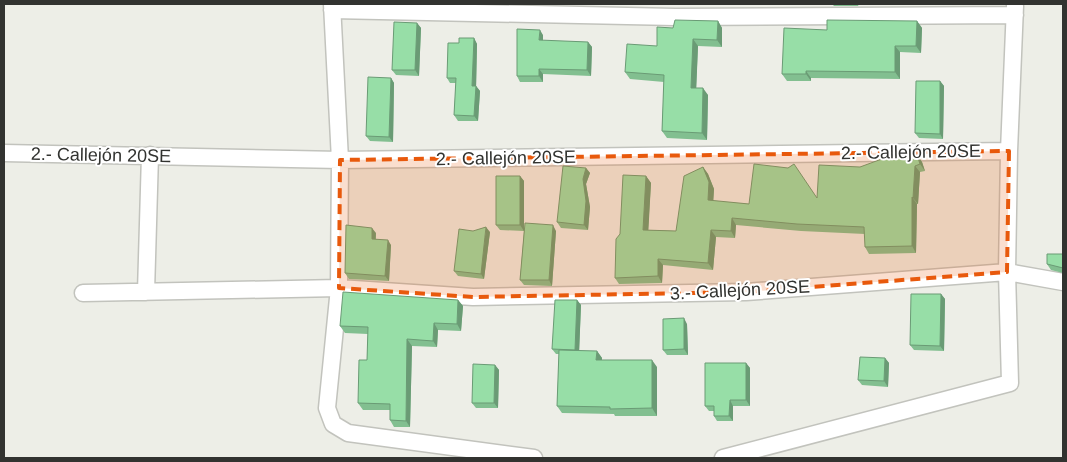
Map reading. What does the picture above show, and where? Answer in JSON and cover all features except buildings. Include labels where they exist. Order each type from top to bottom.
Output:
[{"type":"street","points":[[534,458],[348,433],[333,424],[327,408],[339,288],[340,160],[332,7],[675,17],[1015,9],[1009,151],[1007,272],[1010,383],[722,458]]},
{"type":"street","name":"2.- Callejón 20SE","points":[[4,153],[340,160],[1009,151]]},
{"type":"street","points":[[146,292],[150,155]]},
{"type":"street","name":"3.- Callejón 20SE","points":[[83,293],[339,288],[473,297],[746,292],[1007,272],[1063,282]]},
{"type":"highlighted area","points":[[1009,151],[1007,272],[746,292],[473,297],[339,288],[340,160]]}]
